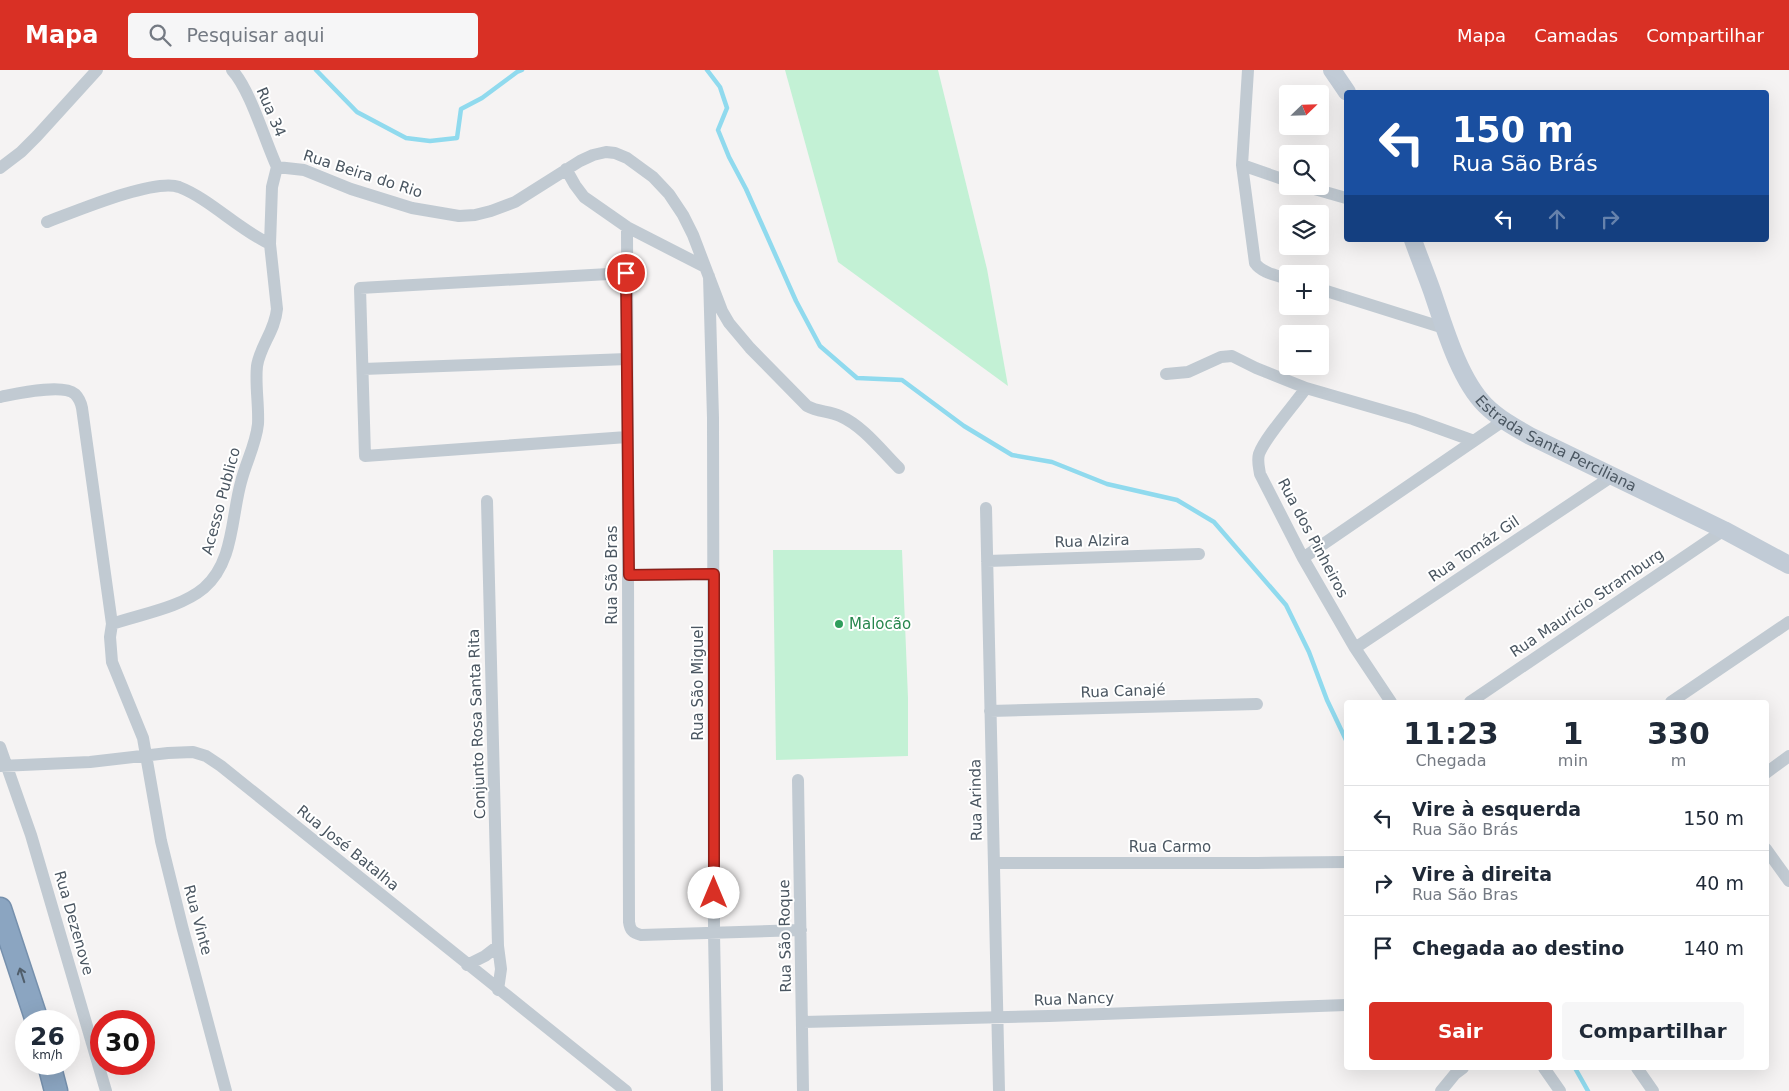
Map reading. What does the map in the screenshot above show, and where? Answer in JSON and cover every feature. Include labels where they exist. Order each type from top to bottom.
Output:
[{"type":"highway","points":[[0,909],[33,1010]]},
{"type":"highway","points":[[52,1075],[56,1091]]},
{"type":"street","points":[[0,168],[21,152],[37,136],[97,70]]},
{"type":"street","name":"Rua 34","points":[[232,70],[244,88],[277,167]]},
{"type":"street","points":[[1248,70],[1242,165],[1255,263],[1265,272],[1279,276]]},
{"type":"street","points":[[1332,70],[1346,90]]},
{"type":"street","name":"Rua Beira do Rio","points":[[277,167],[304,170],[351,189],[412,208],[459,216],[491,211],[514,202],[566,169],[593,155],[606,152],[615,153],[627,158],[653,177],[669,194],[683,215],[728,323],[807,406],[814,410],[840,416],[849,421],[862,431],[899,468]]},
{"type":"street","points":[[1242,165],[1279,177]]},
{"type":"street","name":"Acesso Publico","points":[[112,624],[180,603],[190,598],[204,587],[221,565],[229,544],[240,484],[255,440],[258,410],[257,367],[259,356],[276,318],[277,310],[270,244],[272,187],[277,167]]},
{"type":"street","points":[[566,169],[584,197],[627,227],[707,271]]},
{"type":"street","points":[[46,222],[133,191],[170,185],[179,187],[195,196],[249,233],[270,244]]},
{"type":"street","points":[[1329,193],[1344,197]]},
{"type":"street","name":"Rua São Bras","points":[[627,227],[628,922],[630,929],[634,933],[641,935],[714,932]]},
{"type":"street","name":"Estrada Santa Perciliana","points":[[1414,242],[1444,328],[1469,382],[1484,404],[1503,421],[1562,453],[1724,530],[1789,565]]},
{"type":"street","name":"Rua São Miguel","points":[[707,271],[713,418],[714,932],[717,1091]]},
{"type":"street","points":[[626,273],[360,288],[365,456],[628,437]]},
{"type":"street","points":[[1329,292],[1444,328]]},
{"type":"street","points":[[1166,374],[1188,372],[1221,357],[1232,356],[1306,388],[1413,419],[1474,441]]},
{"type":"street","points":[[363,369],[627,359]]},
{"type":"street","name":"Rua dos Pinheiros","points":[[1306,388],[1265,442],[1258,463],[1260,474],[1303,558],[1355,648],[1390,700]]},
{"type":"street","points":[[0,397],[51,390],[70,392],[79,399],[82,408],[112,624],[110,637],[112,662],[116,676],[143,738],[146,756]]},
{"type":"street","points":[[1303,558],[1503,421]]},
{"type":"street","name":"Rua Tomáz Gil","points":[[1355,648],[1611,476]]},
{"type":"street","name":"Conjunto Rosa Santa Rita","points":[[487,501],[498,946],[501,969],[498,990]]},
{"type":"street","name":"Rua Arinda","points":[[986,508],[999,1091]]},
{"type":"street","name":"Rua Mauricio Stramburg","points":[[1473,700],[1724,530]]},
{"type":"street","name":"Rua Alzira","points":[[987,561],[1199,554]]},
{"type":"street","points":[[629,575],[714,574]]},
{"type":"street","points":[[1674,700],[1789,622]]},
{"type":"street","name":"Rua Canajé","points":[[990,711],[1257,704]]},
{"type":"street","name":"Rua Dezenove","points":[[0,747],[4,766],[31,835],[106,1091]]},
{"type":"street","name":"Rua José Batalha","points":[[4,766],[90,762],[168,753],[193,752],[206,756],[221,766],[626,1091]]},
{"type":"street","name":"Rua Vinte","points":[[146,756],[164,850],[226,1091]]},
{"type":"street","points":[[1769,771],[1789,756]]},
{"type":"street","name":"Rua São Roque","points":[[798,780],[803,1091]]},
{"type":"street","points":[[1769,853],[1789,881]]},
{"type":"street","name":"Rua Carmo","points":[[994,862],[1344,862]]},
{"type":"street","points":[[714,932],[801,930]]},
{"type":"street","points":[[467,965],[485,956],[498,946]]},
{"type":"street","name":"Rua Nancy","points":[[803,1022],[1344,1005]]},
{"type":"street","points":[[1441,1091],[1460,1070]]},
{"type":"street","points":[[1545,1070],[1560,1091]]},
{"type":"street","points":[[1638,1070],[1653,1091]]},
{"type":"green space","points":[[785,70],[938,70],[987,269],[1008,386],[838,262]]},
{"type":"green space","name":"Malocão","points":[[773,550],[902,550],[908,698],[908,756],[776,760]]},
{"type":"waterway","points":[[316,70],[357,112],[406,138],[430,141],[457,138],[461,109],[482,98],[522,70]]},
{"type":"waterway","points":[[707,70],[720,87],[727,108],[718,130],[729,157],[746,189],[796,301],[820,346],[857,378],[902,380],[964,426],[1012,455],[1052,462],[1107,484],[1177,500],[1214,522],[1286,605],[1309,652],[1327,700],[1344,736]]},
{"type":"waterway","points":[[1576,1070],[1588,1091]]},
{"type":"place","name":"Malocão","points":[[839,624]]},
{"type":"route","points":[[626,273],[629,575],[714,574],[714,893]]}]
